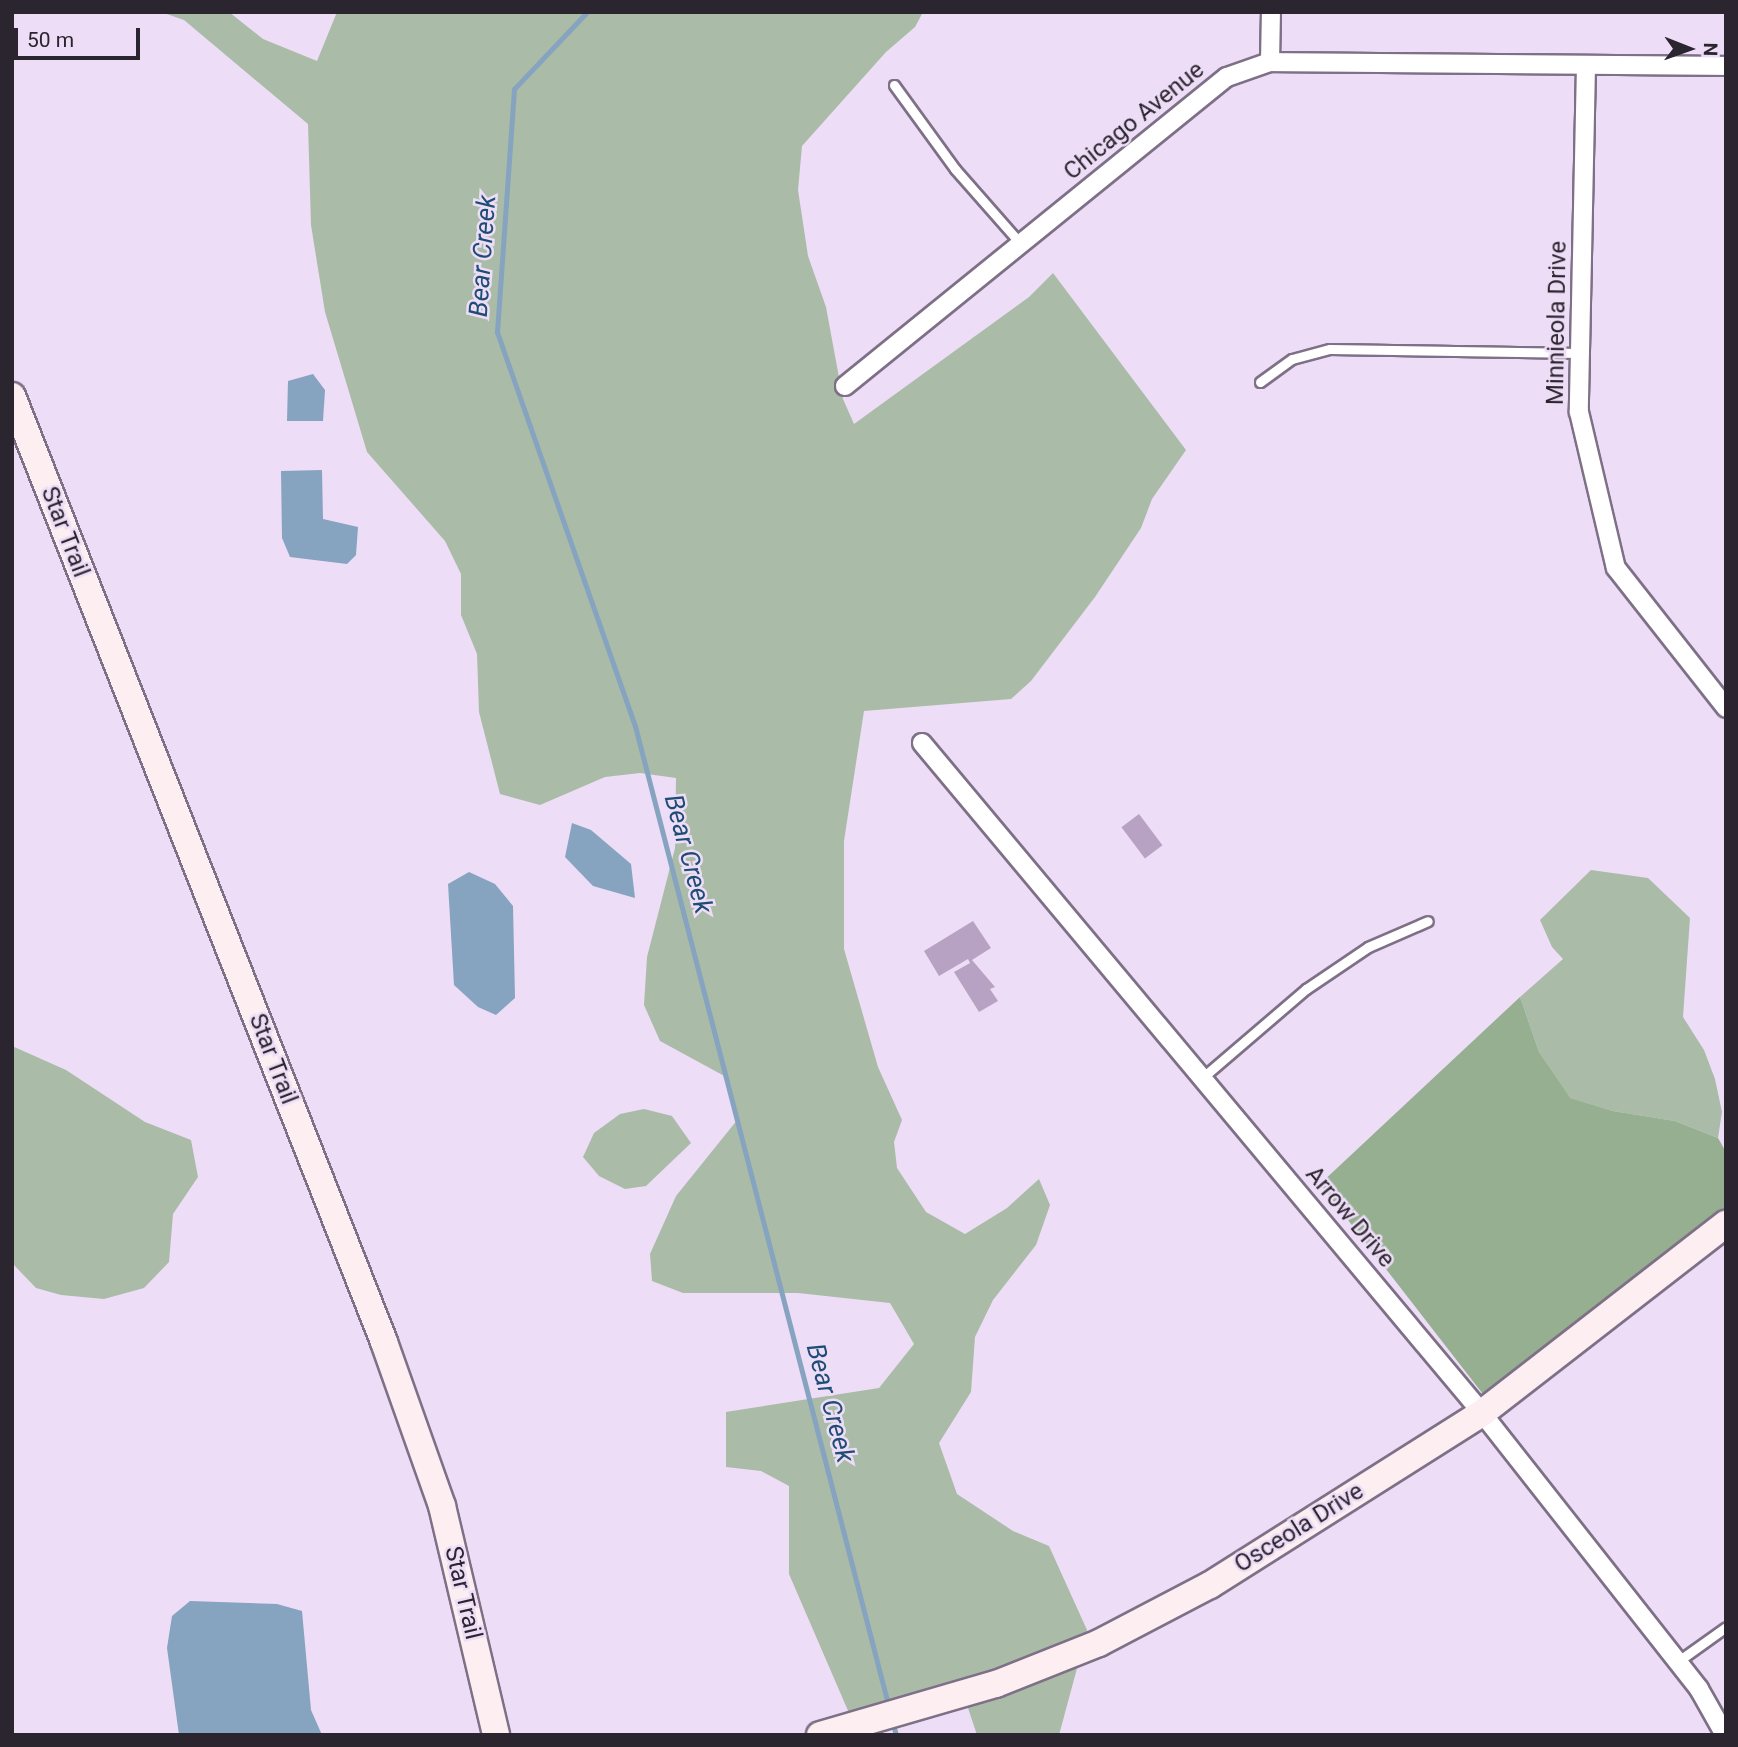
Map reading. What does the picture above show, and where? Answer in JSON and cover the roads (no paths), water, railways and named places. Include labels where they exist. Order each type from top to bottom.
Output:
[{"type":"street","points":[[1270,12],[1270,62]]},
{"type":"street","name":"Chicago Avenue","points":[[845,386],[1227,77],[1270,62],[1726,66]]},
{"type":"street","name":"Minnieola Drive","points":[[1586,65],[1580,412],[1616,568],[1726,708]]},
{"type":"street","name":"Star Trail","points":[[12,396],[384,1342],[442,1506],[496,1735]]},
{"type":"street","name":"Arrow Drive","points":[[922,743],[1482,1413],[1699,1689],[1725,1735]]},
{"type":"street","name":"Osceola Drive","points":[[820,1735],[996,1684],[1099,1643],[1209,1585],[1482,1413],[1726,1224]]},
{"type":"lane","points":[[894,85],[955,169],[1021,244]]},
{"type":"lane","points":[[1260,382],[1292,359],[1330,349],[1581,352]]},
{"type":"lane","points":[[1202,1078],[1306,989],[1368,947],[1428,921]]},
{"type":"lane","points":[[1677,1662],[1726,1627]]},
{"type":"water","points":[[313,374],[325,390],[323,421],[287,421],[288,381]]},
{"type":"water","points":[[322,470],[323,519],[358,527],[356,555],[347,564],[290,557],[282,538],[281,471]]},
{"type":"water","points":[[572,823],[591,830],[631,864],[635,898],[593,886],[565,857]]},
{"type":"water","points":[[469,872],[495,884],[513,906],[515,998],[496,1015],[478,1007],[454,985],[448,884]]},
{"type":"water","points":[[190,1601],[277,1604],[302,1611],[311,1710],[322,1735],[179,1735],[167,1648],[172,1616]]},
{"type":"waterway","name":"Bear Creek","points":[[587,12],[514,89],[497,332],[635,726],[889,1708]]},
{"type":"waterway","name":"Bear Creek","points":[[892,1721],[896,1735]]}]
